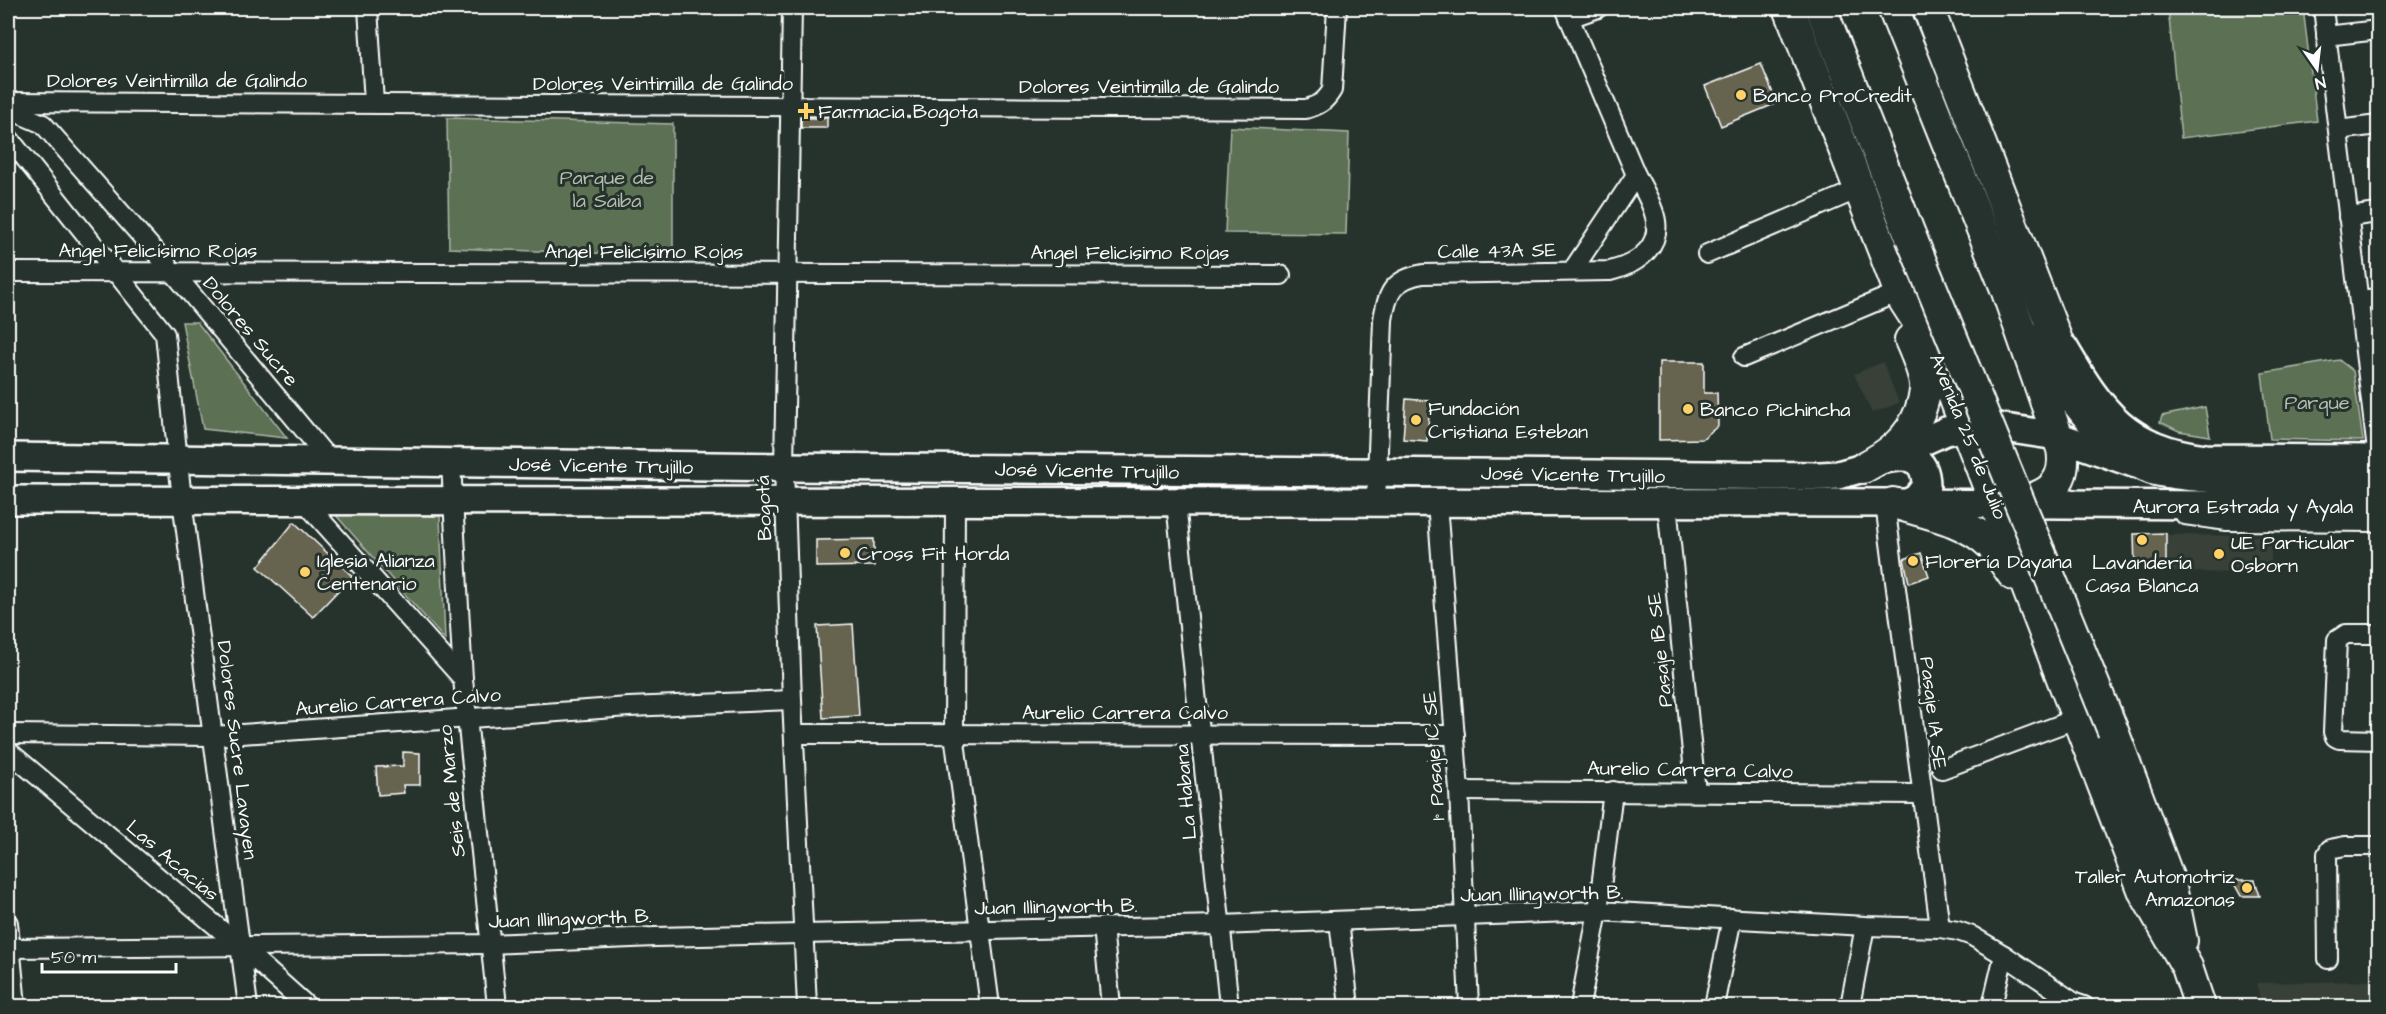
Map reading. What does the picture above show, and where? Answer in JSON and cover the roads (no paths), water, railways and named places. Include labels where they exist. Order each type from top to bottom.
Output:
[{"type":"main road","name":"Avenida 25 de Julio","points":[[1789,8],[1900,294],[1936,350],[2001,505],[2035,609],[2144,892],[2187,967]]},
{"type":"main road","name":"Avenida 25 de Julio","points":[[1821,8],[1911,237],[2113,730],[2170,882],[2187,967],[2200,1006]]},
{"type":"main road","name":"Avenida 25 de Julio","points":[[1893,8],[2006,289],[2064,461],[2058,481],[2052,488],[2035,498],[2001,505]]},
{"type":"main road","points":[[1929,8],[2080,395],[2103,432]]},
{"type":"main road","points":[[2006,289],[2040,349],[2067,390],[2103,432],[2130,456],[2151,468],[2193,475],[2243,479],[2379,480]]},
{"type":"main road","points":[[1873,464],[1900,444],[1917,419],[1926,387],[1910,338],[1900,294]]},
{"type":"main road","points":[[2054,330],[2090,391],[2104,408],[2124,427],[2157,448],[2206,458],[2378,459]]},
{"type":"main road","name":"José Vicente Trujillo","points":[[8,457],[784,467],[1821,476],[1838,475],[1873,464],[1946,431],[1966,425],[1992,426],[2057,436],[2151,468]]},
{"type":"main road","points":[[1873,464],[1908,457],[1921,465],[1926,486],[1917,498],[1896,503]]},
{"type":"main road","name":"José Vicente Trujillo","points":[[8,500],[2117,505]]},
{"type":"main road","points":[[1896,503],[1958,524],[1977,534],[2003,561],[2035,609]]},
{"type":"main road","name":"Aurora Estrada y Ayala","points":[[2117,505],[2379,506]]},
{"type":"street","points":[[368,8],[374,103]]},
{"type":"street","name":"Bogotá","points":[[792,8],[784,467],[792,700],[807,1006]]},
{"type":"street","name":"Dolores Veintimilla de Galindo","points":[[8,102],[1306,109],[1318,106],[1326,100],[1332,90],[1337,8]]},
{"type":"street","points":[[1572,271],[1610,271],[1635,263],[1644,255],[1655,233],[1656,222],[1653,210],[1567,13],[1598,8]]},
{"type":"street","points":[[2323,8],[2359,300],[2374,387],[2378,459]]},
{"type":"street","points":[[2326,36],[2379,30]]},
{"type":"street","name":"Dolores Sucre","points":[[8,109],[43,124],[173,272],[330,461]]},
{"type":"street","points":[[2338,130],[2379,125]]},
{"type":"street","points":[[8,137],[165,334],[182,500]]},
{"type":"street","points":[[1572,271],[1636,175]]},
{"type":"street","points":[[1707,254],[1859,189]]},
{"type":"street","points":[[2348,217],[2379,213]]},
{"type":"street","name":"Calle 43A SE","points":[[1376,503],[1385,304],[1391,291],[1400,281],[1410,276],[1424,274],[1572,271]]},
{"type":"street","name":"Angel Felicísimo Rojas","points":[[8,272],[1281,275]]},
{"type":"street","points":[[1744,357],[1900,294]]},
{"type":"street","points":[[2359,300],[2379,298]]},
{"type":"street","name":"Seis de Marzo","points":[[451,463],[466,718],[497,1006]]},
{"type":"street","name":"Dolores Sucre Lavayen","points":[[182,500],[248,1006]]},
{"type":"street","points":[[303,500],[463,679]]},
{"type":"street","points":[[955,502],[954,734],[990,1006]]},
{"type":"street","name":"La Habana","points":[[1176,503],[1229,1006]]},
{"type":"street","name":"1° Pasaje 1C SE","points":[[1437,503],[1459,791],[1469,1006]]},
{"type":"street","name":"Pasaje 1A SE","points":[[1896,503],[1921,794],[1940,928]]},
{"type":"street","name":"Pasaje 1B SE","points":[[1667,504],[1696,792]]},
{"type":"street","name":"Aurora Estrada y Ayala","points":[[2117,505],[2227,521],[2379,522]]},
{"type":"street","points":[[2379,634],[2346,634],[2340,637],[2335,645],[2333,732],[2339,739],[2379,740]]},
{"type":"street","name":"Aurelio Carrera Calvo","points":[[8,734],[213,736],[629,707],[792,700]]},
{"type":"street","points":[[1942,769],[2078,718]]},
{"type":"street","name":"Aurelio Carrera Calvo","points":[[794,734],[1455,735]]},
{"type":"street","name":"Las Acacias","points":[[8,751],[240,946],[307,1006]]},
{"type":"street","name":"Aurelio Carrera Calvo","points":[[1459,791],[1921,794]]},
{"type":"street","points":[[1580,1006],[1598,911],[1613,791]]},
{"type":"street","points":[[2328,959],[2327,854],[2330,849],[2337,846],[2379,846]]},
{"type":"street","name":"Juan Illingworth B.","points":[[9,948],[489,944],[655,937],[1220,925],[1598,911],[1940,928],[1972,936],[2075,1003],[2084,1006]]},
{"type":"street","points":[[1714,1006],[1732,918]]},
{"type":"street","points":[[1339,921],[1349,1006]]},
{"type":"street","points":[[8,923],[16,1006]]},
{"type":"street","points":[[1850,1006],[1865,926]]},
{"type":"street","points":[[1103,927],[1111,1006]]},
{"type":"street","points":[[1992,1006],[2004,955]]},
{"type":"place","name":"Banco ProCredit","points":[[1741,95]]},
{"type":"place","name":"Farmacia Bogota","points":[[806,111]]},
{"type":"place","name":"Banco Pichincha","points":[[1688,409]]},
{"type":"place","name":"Fundación Cristiana Esteban","points":[[1416,420]]},
{"type":"place","name":"Lavandería Casa Blanca","points":[[2142,540]]},
{"type":"place","name":"Cross Fit Horda","points":[[845,553]]},
{"type":"place","name":"UE Particular Osborn","points":[[2219,554]]},
{"type":"place","name":"Florería Dayana","points":[[1913,561]]},
{"type":"place","name":"Iglesia Alianza Centenario","points":[[305,572]]},
{"type":"place","name":"Taller Automotriz Amazonas","points":[[2247,888]]},
{"type":"park label","name":"Parque de la Saiba","points":[[607,188]]},
{"type":"park label","name":"Parque","points":[[2317,402]]}]
